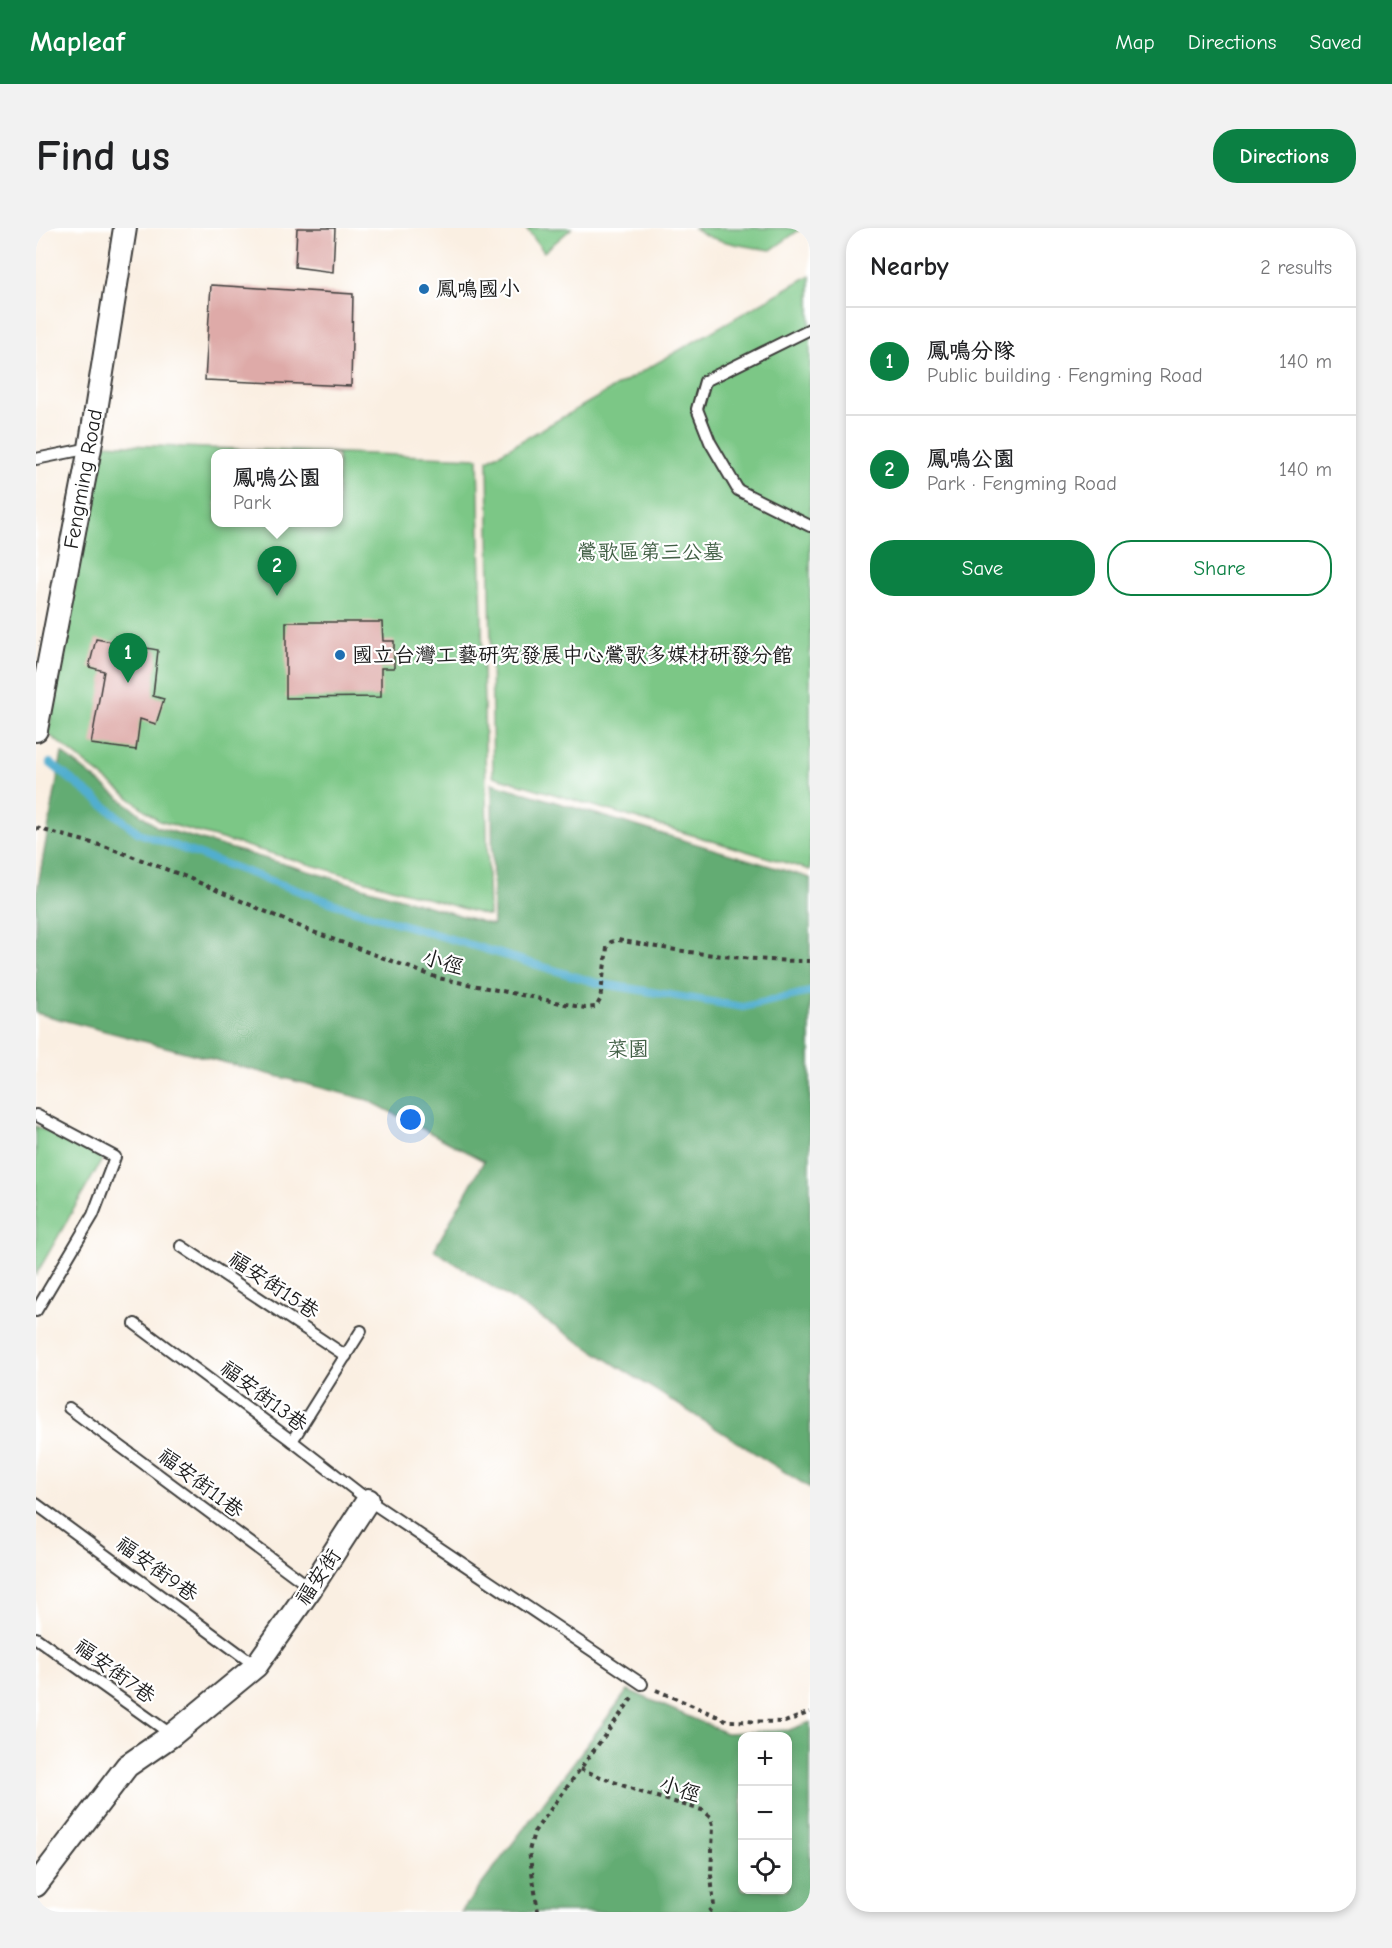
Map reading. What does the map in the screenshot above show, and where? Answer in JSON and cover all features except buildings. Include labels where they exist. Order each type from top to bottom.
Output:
[{"type":"street","name":"Fengming Road","points":[[36,730],[90,448],[125,228]]},
{"type":"street","name":"福安街","points":[[36,1885],[127,1766],[172,1735],[256,1665],[311,1588],[368,1500]]},
{"type":"lane","points":[[810,329],[705,381],[697,409],[710,442],[738,490],[810,526]]},
{"type":"lane","points":[[36,459],[90,448]]},
{"type":"lane","points":[[36,1115],[115,1157],[93,1215],[36,1311]]},
{"type":"lane","name":"福安街15巷","points":[[181,1246],[346,1356]]},
{"type":"lane","name":"福安街13巷","points":[[135,1324],[368,1500]]},
{"type":"lane","points":[[292,1441],[361,1331]]},
{"type":"lane","name":"福安街11巷","points":[[69,1408],[311,1588]]},
{"type":"lane","points":[[368,1500],[642,1684]]},
{"type":"lane","name":"福安街9巷","points":[[36,1504],[256,1665]]},
{"type":"lane","name":"福安街7巷","points":[[36,1638],[172,1735]]},
{"type":"path","name":"小徑","points":[[36,828],[107,847],[184,876],[308,930],[438,978],[585,1008],[596,1007],[600,1000],[607,948],[611,942],[618,940],[679,952],[781,961],[810,961]]},
{"type":"path","points":[[538,1912],[529,1851],[534,1832],[642,1684],[728,1721],[785,1722],[810,1712]]},
{"type":"path","name":"小徑","points":[[580,1769],[644,1793],[702,1810],[711,1817],[713,1826],[711,1875],[714,1907],[709,1912]]},
{"type":"green space","points":[[526,228],[572,228],[544,252]]},
{"type":"green space","points":[[694,228],[802,228],[771,250],[720,240]]},
{"type":"green space","name":"鶯歌區第三公墓","points":[[810,275],[810,870],[493,776],[488,460]]},
{"type":"green space","points":[[101,444],[236,449],[211,449],[211,527],[343,527],[343,453],[478,458],[489,916],[159,821],[48,734]]},
{"type":"green space","name":"菜園","points":[[62,753],[157,827],[493,925],[492,783],[810,878],[810,1488],[434,1250],[484,1161],[368,1100],[36,1013],[36,896]]},
{"type":"green space","points":[[36,1126],[103,1158],[36,1275]]},
{"type":"green space","points":[[628,1690],[726,1733],[738,1732],[738,1894],[792,1894],[792,1732],[747,1732],[789,1730],[810,1722],[810,1912],[461,1912]]},
{"type":"waterway","points":[[50,763],[139,833],[338,905],[597,983],[743,1007],[810,992]]},
{"type":"place","name":"鳳鳴國小","points":[[424,289]]},
{"type":"place","name":"鳳鳴公園","points":[[277,596]]},
{"type":"place","name":"國立台灣工藝研究發展中心鶯歌多媒材研發分館","points":[[340,655]]},
{"type":"place","name":"鳳鳴分隊","points":[[128,683]]}]
